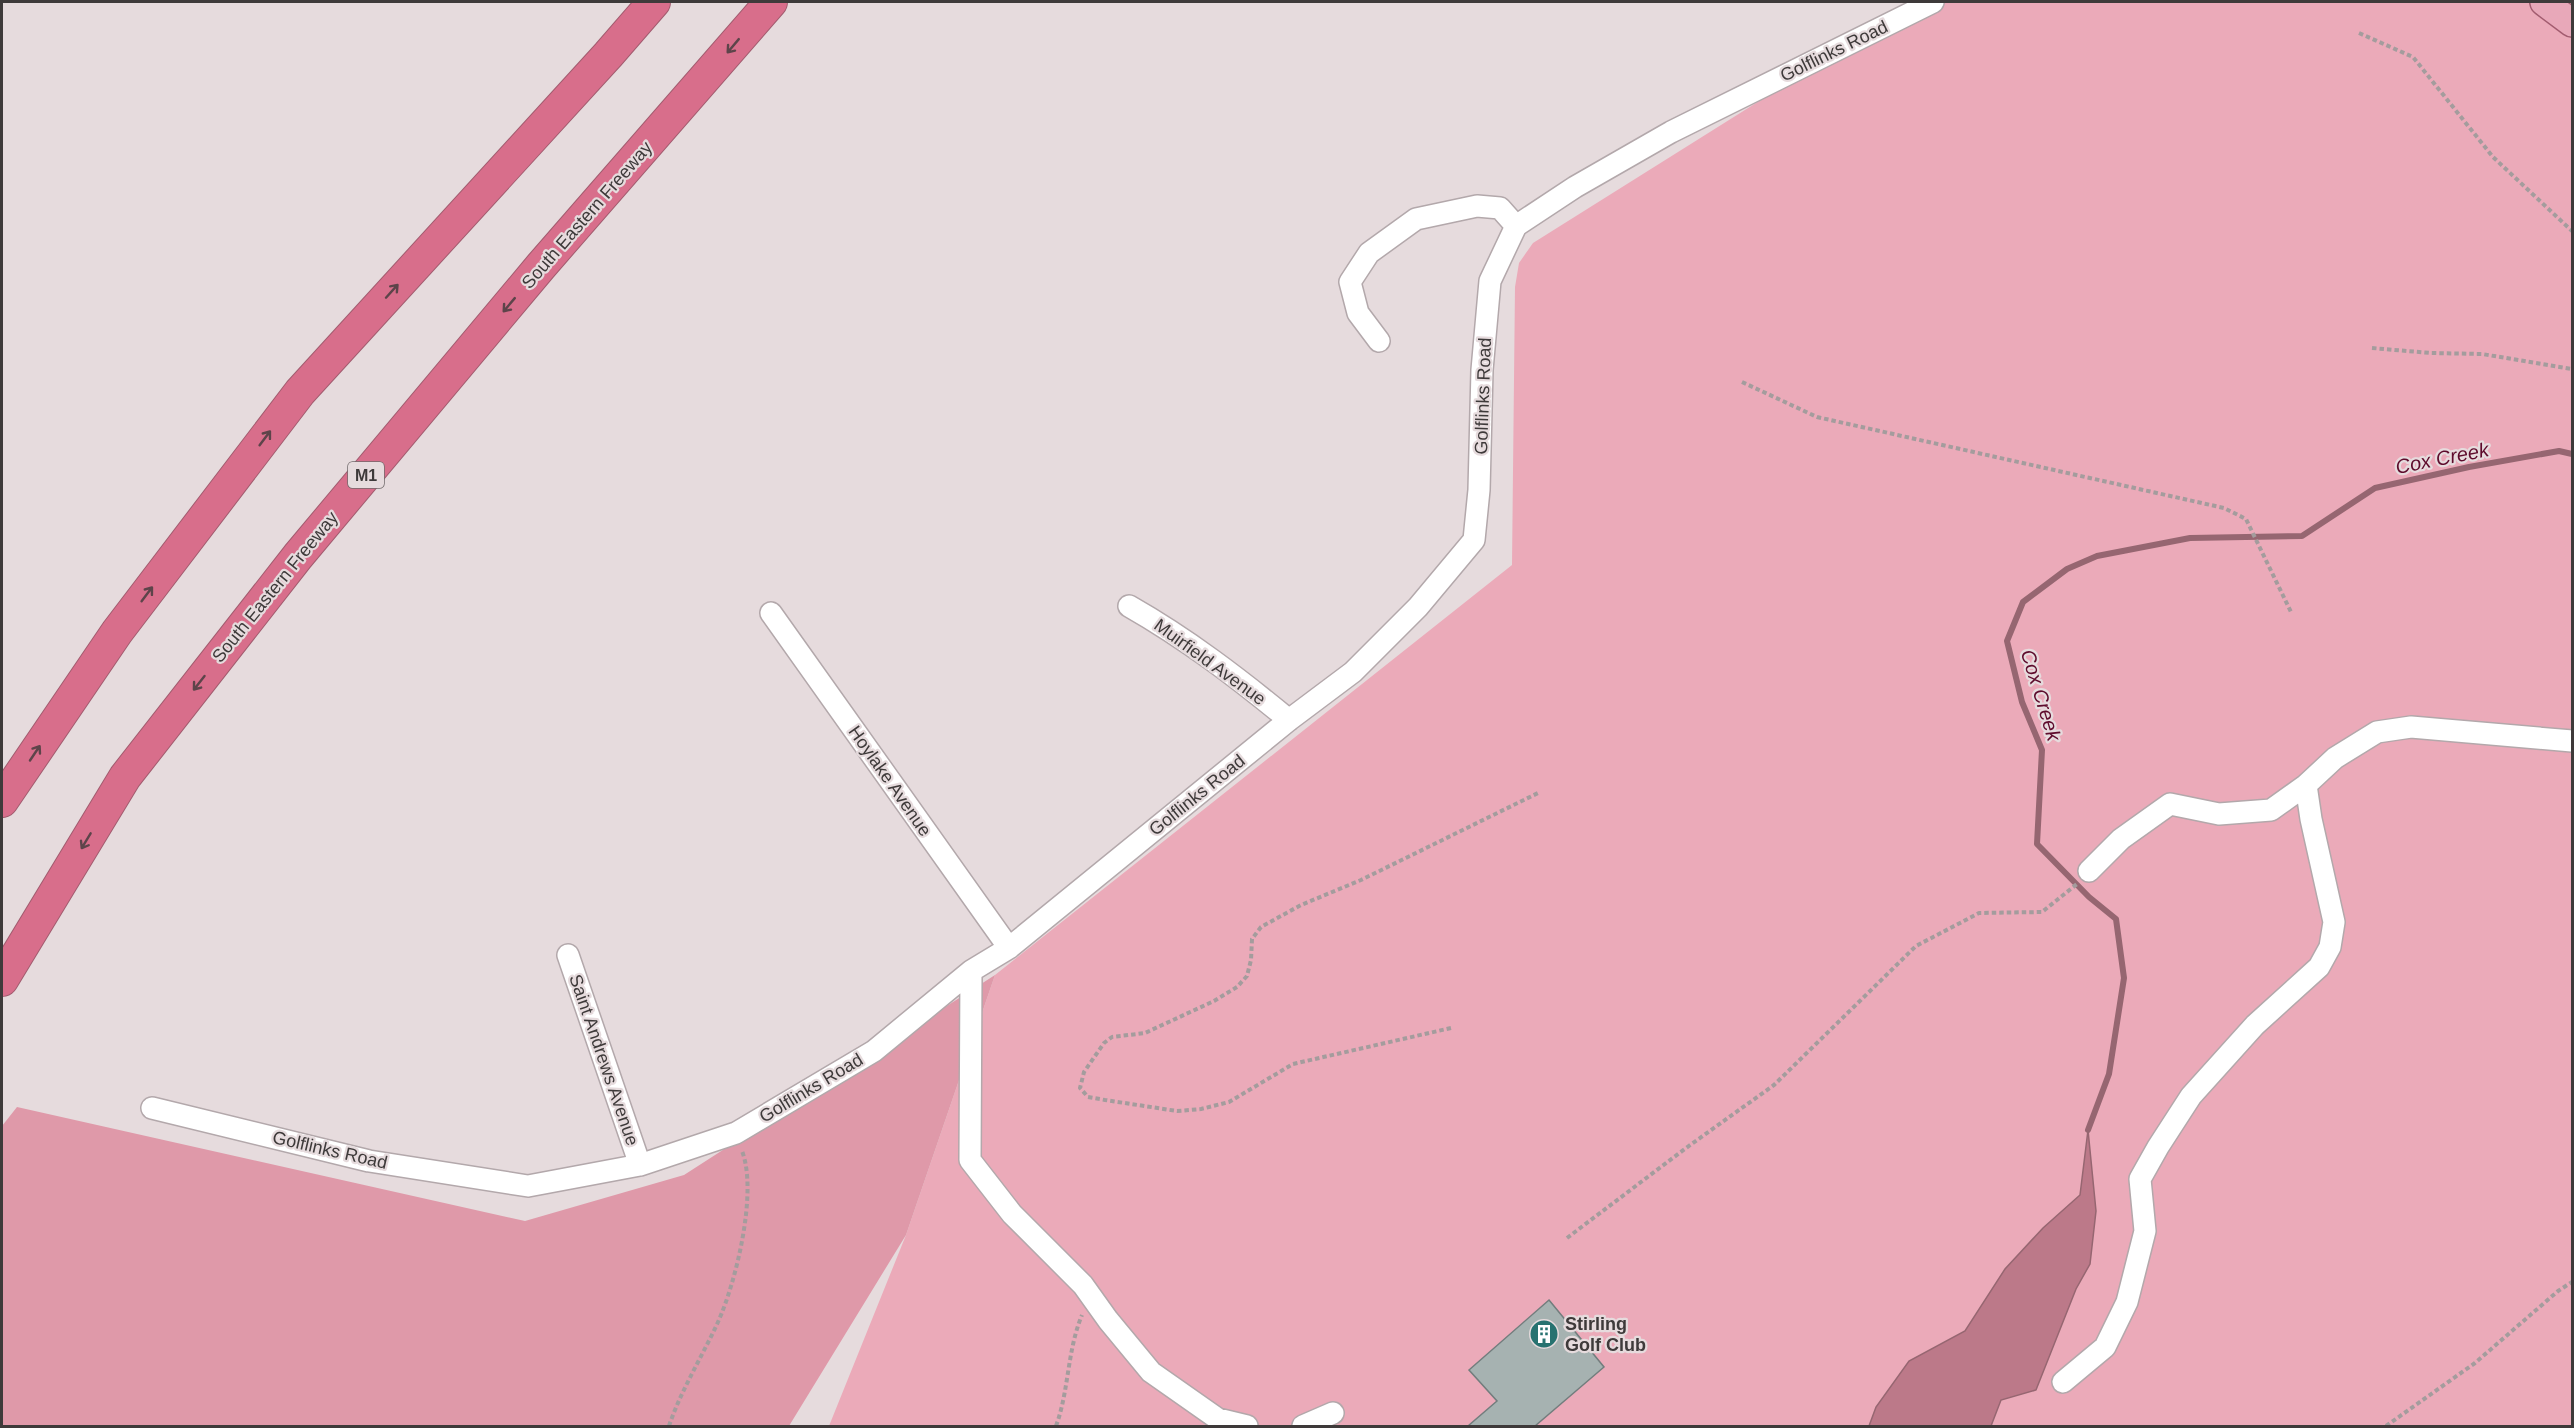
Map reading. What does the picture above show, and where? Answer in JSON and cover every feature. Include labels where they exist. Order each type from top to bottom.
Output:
[{"type":"highway","points":[[2,801],[117,632],[300,392],[654,2]]},
{"type":"highway","name":"South Eastern Freeway","points":[[2,980],[125,777],[262,602],[526,284],[771,2]]},
{"type":"main road","points":[[2544,2],[2572,23]]},
{"type":"street","name":"Golflinks Road","points":[[152,1108],[369,1161],[528,1186],[640,1165],[736,1133],[874,1051],[970,971],[1009,948],[1289,720],[1353,672],[1418,607],[1474,540],[1479,490],[1482,370],[1490,282],[1516,226],[1575,187],[1671,132],[1934,2]]},
{"type":"street","points":[[1379,341],[1358,314],[1350,282],[1369,253],[1416,219],[1477,206],[1500,208],[1516,226]]},
{"type":"street","name":"Muirfield Avenue","points":[[1129,606],[1174,632],[1212,659],[1289,720]]},
{"type":"street","name":"Hoylake Avenue","points":[[771,613],[1009,948]]},
{"type":"street","points":[[2089,871],[2121,839],[2170,804],[2219,814],[2271,810],[2306,785],[2335,758],[2377,732],[2411,727],[2572,741]]},
{"type":"street","points":[[2063,1382],[2105,1347],[2127,1302],[2145,1231],[2140,1179],[2158,1147],[2191,1096],[2255,1025],[2319,966],[2330,947],[2334,922],[2311,819],[2306,785]]},
{"type":"street","name":"Saint Andrews Avenue","points":[[568,955],[640,1165]]},
{"type":"street","points":[[970,971],[970,1160],[1012,1214],[1083,1286],[1107,1320],[1151,1372],[1218,1419],[1247,1426]]},
{"type":"street","points":[[1303,1426],[1334,1413]]},
{"type":"path","points":[[2359,33],[2413,57],[2493,157],[2572,231]]},
{"type":"path","points":[[2372,348],[2482,354],[2572,369]]},
{"type":"path","points":[[1742,382],[1817,417],[2224,508],[2246,519],[2292,614]]},
{"type":"path","points":[[1451,1028],[1293,1064],[1229,1102],[1201,1109],[1177,1111],[1105,1100],[1088,1096],[1080,1088],[1084,1072],[1104,1043],[1112,1037],[1144,1033],[1214,1001],[1237,987],[1247,976],[1252,939],[1261,927],[1302,905],[1361,880],[1538,793]]},
{"type":"path","points":[[1567,1238],[1774,1085],[1916,946],[1979,913],[2042,912],[2070,892]]},
{"type":"path","points":[[669,1426],[676,1405],[719,1320],[744,1239],[748,1197],[746,1159],[736,1133]]},
{"type":"path","points":[[2386,1426],[2475,1363],[2558,1291],[2572,1282]]},
{"type":"path","points":[[1056,1426],[1061,1414],[1078,1323],[1085,1306]]},
{"type":"shaded area","name":"Stirling Golf Club","points":[[1917,2],[2544,2],[2572,23],[2572,1426],[829,1426],[906,1235],[995,975],[1512,565],[1515,287],[1519,263],[1533,243]]},
{"type":"shaded area","points":[[995,975],[906,1235],[789,1426],[2,1426],[2,1126],[17,1107],[525,1221],[684,1175]]},
{"type":"shaded area","points":[[2088,1130],[2096,1211],[2090,1264],[2076,1289],[2036,1390],[2001,1400],[1991,1426],[1869,1426],[1876,1407],[1909,1361],[1965,1331],[2005,1269],[2043,1228],[2080,1195]]},
{"type":"building","name":"Stirling Golf Club","points":[[1549,1300],[1604,1367],[1535,1426],[1468,1426],[1497,1401],[1469,1370]]},
{"type":"waterway","name":"Cox Creek","points":[[2088,1130],[2109,1074],[2124,978],[2116,919],[2089,897],[2037,844],[2042,750],[2022,702],[2007,641],[2023,602],[2067,569],[2097,556],[2190,538],[2302,536],[2375,488],[2469,467],[2559,451],[2572,454]]},
{"type":"place","name":"Stirling Golf Club","points":[[1544,1334]]}]
